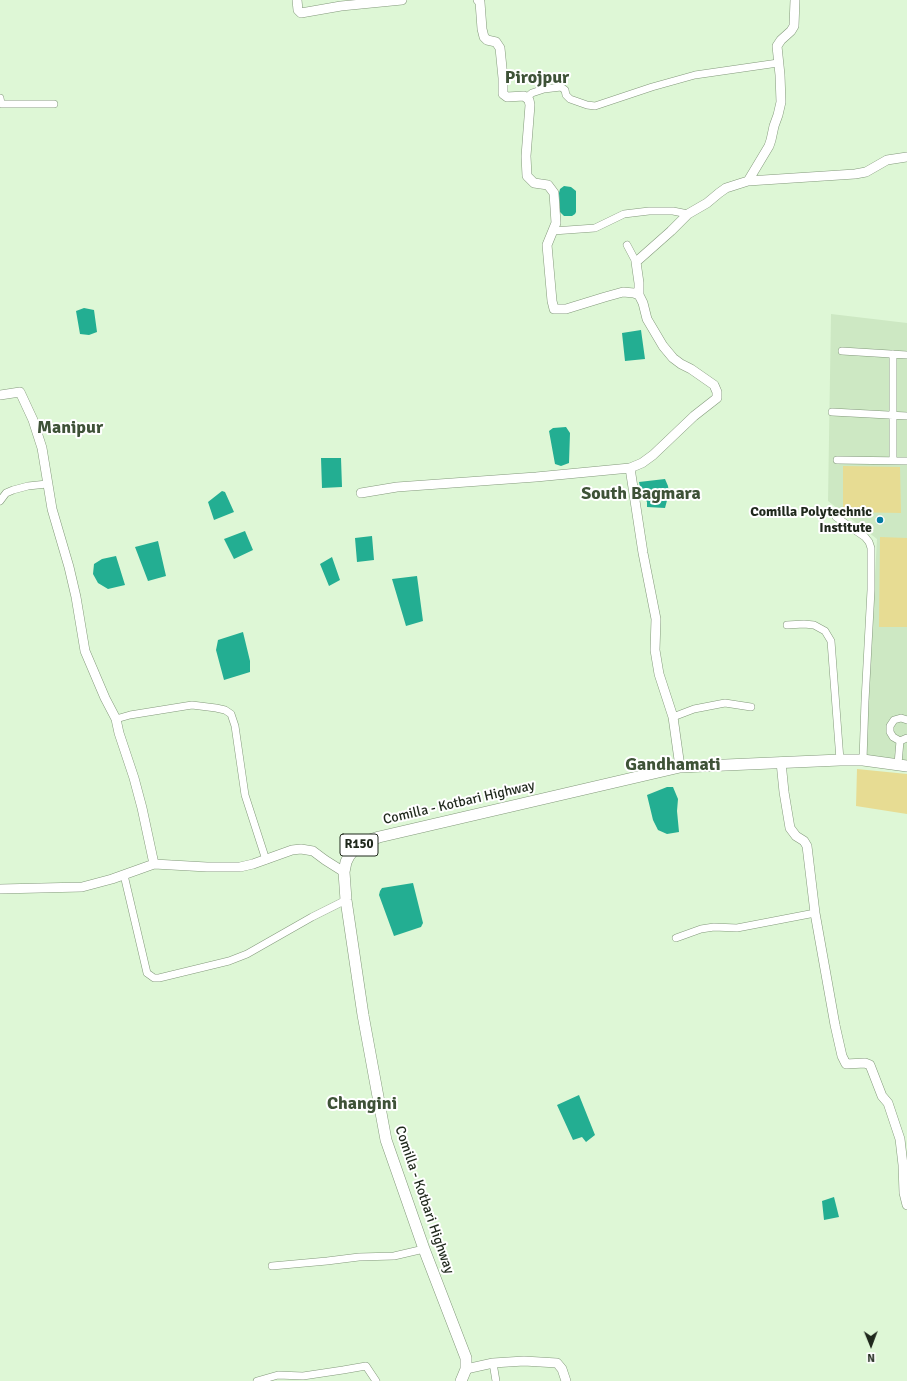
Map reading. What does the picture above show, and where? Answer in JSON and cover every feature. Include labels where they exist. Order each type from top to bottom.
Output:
[{"type":"main road","name":"Comilla - Kotbari Highway","points":[[466,1369],[466,1358],[424,1249],[386,1140],[363,1015],[346,900],[344,872],[349,856],[356,847],[369,840],[680,767],[840,760],[863,760],[902,765]]},
{"type":"main road","points":[[461,1381],[466,1369]]},
{"type":"street","points":[[297,0],[298,10],[301,13],[341,6],[402,0]]},
{"type":"street","points":[[478,0],[480,2],[484,37],[487,40],[496,42],[500,48],[503,94],[507,98],[519,96],[527,98]]},
{"type":"street","points":[[748,181],[769,146],[778,115],[781,102],[777,46],[794,26],[795,0]]},
{"type":"street","points":[[527,98],[532,93],[544,89],[564,88],[566,95],[570,99],[587,106],[595,106],[652,87],[695,75],[778,63]]},
{"type":"street","points":[[0,98],[0,103],[2,104],[54,104]]},
{"type":"street","points":[[527,98],[530,105],[526,156],[527,176],[534,183],[548,185],[554,193],[556,222],[548,238],[547,245],[554,309],[566,309],[623,292],[638,295]]},
{"type":"street","points":[[636,262],[688,214],[707,203],[726,188],[748,181],[855,174],[866,172],[887,160],[907,157]]},
{"type":"street","points":[[552,231],[595,228],[624,214],[661,211],[673,211],[688,214]]},
{"type":"street","points":[[361,493],[397,487],[529,478],[630,468],[642,463],[653,455],[694,416],[717,398],[718,395],[714,385],[681,364],[663,346],[647,319],[643,303],[638,295],[639,283],[636,262],[626,245]]},
{"type":"street","points":[[842,351],[907,355]]},
{"type":"street","points":[[893,354],[893,461]]},
{"type":"street","points":[[0,395],[18,392],[21,393],[33,420],[42,448],[52,509],[76,597],[85,651],[105,698],[116,718],[119,733],[142,808],[154,864]]},
{"type":"street","points":[[832,412],[907,416]]},
{"type":"street","points":[[837,460],[907,462]]},
{"type":"street","points":[[630,468],[642,553],[656,619],[655,650],[658,668],[673,716],[680,767]]},
{"type":"street","points":[[0,501],[6,493],[13,490],[28,486],[47,484]]},
{"type":"street","points":[[836,517],[865,537],[871,548],[871,590],[863,760]]},
{"type":"street","points":[[787,626],[804,624],[814,625],[825,631],[830,641],[840,760]]},
{"type":"street","points":[[673,716],[694,709],[729,702],[735,705],[750,707]]},
{"type":"street","points":[[116,718],[192,705],[225,710],[231,714],[235,726],[245,794],[266,860]]},
{"type":"street","points":[[902,765],[903,740],[893,737],[890,732],[890,726],[894,720],[901,718],[907,720]]},
{"type":"street","points":[[781,762],[790,828],[796,836],[804,841],[807,846],[815,913],[835,1025],[844,1061],[846,1064],[865,1063],[871,1067],[882,1096],[888,1104],[903,1139],[904,1193],[907,1205]]},
{"type":"street","points":[[0,889],[82,887],[124,875],[154,864],[207,867],[240,866],[266,860],[292,850],[307,849],[313,851],[344,872]]},
{"type":"street","points":[[124,875],[147,973],[154,978],[164,977],[247,954],[312,917],[346,900]]},
{"type":"street","points":[[676,938],[701,929],[714,927],[737,928],[815,913]]},
{"type":"street","points":[[272,1266],[359,1257],[394,1256],[424,1249]]},
{"type":"street","points":[[466,1369],[493,1363],[524,1361],[557,1363],[562,1369],[566,1381]]},
{"type":"street","points":[[493,1363],[496,1381]]},
{"type":"street","points":[[257,1381],[278,1376],[303,1376],[366,1366],[376,1381]]},
{"type":"shaded area","name":"Comilla Polytechnic Institute","points":[[831,314],[907,323],[907,763],[865,757],[877,539],[828,501]]},
{"type":"shaded area","points":[[843,466],[900,467],[901,513],[843,512]]},
{"type":"shaded area","points":[[880,537],[907,538],[907,627],[879,627]]},
{"type":"shaded area","points":[[857,769],[907,774],[907,814],[856,806]]},
{"type":"water","points":[[564,186],[571,187],[576,191],[576,212],[572,216],[564,216],[560,212],[559,193],[560,189]]},
{"type":"water","points":[[84,308],[94,310],[97,332],[89,335],[80,334],[76,311]]},
{"type":"water","points":[[641,330],[645,359],[625,361],[622,333]]},
{"type":"water","points":[[566,427],[570,433],[569,463],[561,466],[555,464],[549,431],[553,428]]},
{"type":"water","points":[[321,458],[341,458],[342,487],[322,488]]},
{"type":"water","points":[[665,479],[669,493],[665,508],[647,507],[647,502],[641,492],[639,482]]},
{"type":"water","points":[[222,491],[225,492],[234,512],[214,520],[208,502]]},
{"type":"water","points":[[245,531],[253,550],[234,559],[224,539]]},
{"type":"water","points":[[372,536],[374,560],[357,562],[355,538]]},
{"type":"water","points":[[158,541],[166,576],[148,581],[135,547]]},
{"type":"water","points":[[116,556],[125,585],[108,589],[98,583],[93,574],[94,564],[102,559]]},
{"type":"water","points":[[332,557],[340,580],[329,586],[320,564]]},
{"type":"water","points":[[417,576],[423,621],[406,626],[392,579]]},
{"type":"water","points":[[243,632],[250,661],[250,672],[224,680],[216,650],[218,640]]},
{"type":"water","points":[[667,787],[673,787],[678,799],[677,811],[679,832],[667,834],[658,830],[653,820],[647,795]]},
{"type":"water","points":[[413,883],[423,923],[421,927],[394,936],[379,895],[380,891],[382,888]]},
{"type":"water","points":[[579,1095],[595,1135],[586,1142],[582,1137],[573,1140],[557,1105]]},
{"type":"water","points":[[834,1197],[839,1217],[824,1220],[822,1201]]},
{"type":"place","name":"Comilla Polytechnic Institute","points":[[880,520]]},
{"type":"district","name":"Pirojpur","points":[[537,78]]},
{"type":"district","name":"Manipur","points":[[70,428]]},
{"type":"district","name":"South Bagmara","points":[[641,494]]},
{"type":"district","name":"Gandhamati","points":[[673,765]]},
{"type":"district","name":"Changini","points":[[362,1104]]}]
